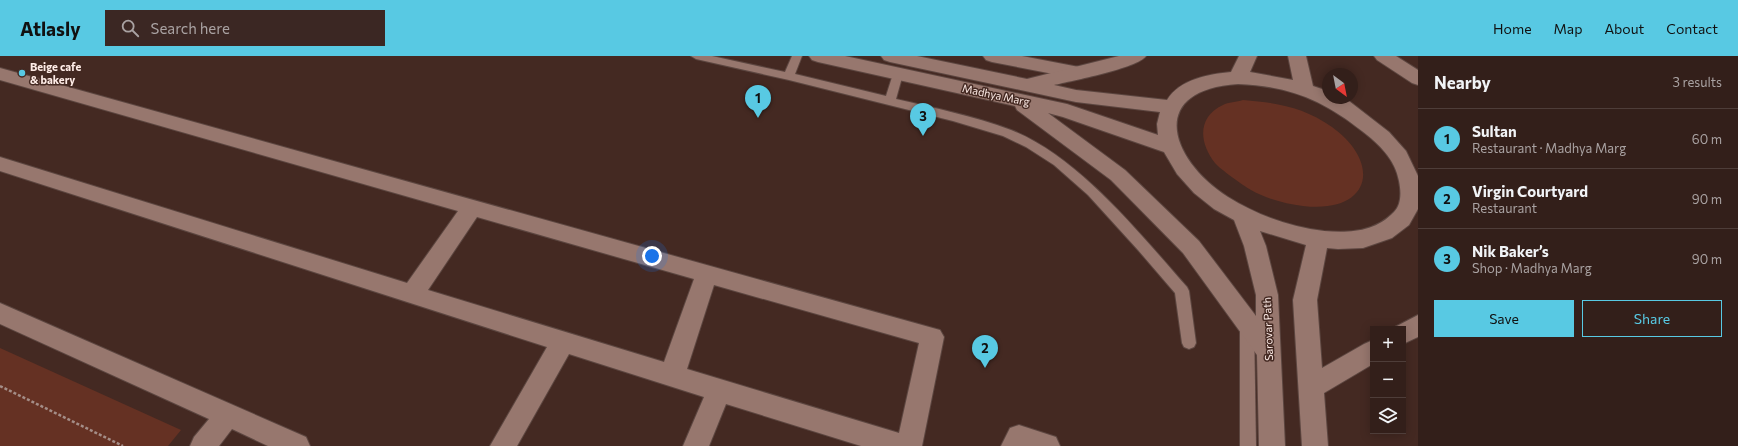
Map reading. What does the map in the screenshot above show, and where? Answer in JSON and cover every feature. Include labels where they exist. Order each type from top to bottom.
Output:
[{"type":"street","name":"Madhya Marg","points":[[818,56],[898,74],[1022,93],[1076,96],[1173,106]]},
{"type":"street","name":"Madhya Marg","points":[[890,56],[1022,93],[1067,111],[1170,147]]},
{"type":"street","points":[[992,56],[1079,73]]},
{"type":"street","points":[[1022,93],[1079,73],[1112,65],[1137,56]]},
{"type":"street","points":[[1238,78],[1248,56]]},
{"type":"street","points":[[1297,56],[1304,89]]},
{"type":"street","points":[[1383,56],[1418,79]]},
{"type":"street","points":[[0,74],[932,337],[909,446]]},
{"type":"street","points":[[1238,78],[1253,78],[1304,89],[1343,107],[1384,137],[1396,150],[1407,170],[1412,193],[1413,211],[1386,231],[1370,237],[1339,241],[1318,239],[1272,228],[1243,216],[1212,197],[1194,181],[1180,164],[1170,147],[1167,136],[1168,115],[1180,96],[1196,86],[1210,81],[1238,78]]},
{"type":"street","points":[[1022,93],[1118,175],[1191,248],[1269,352]]},
{"type":"street","points":[[1396,150],[1418,160]]},
{"type":"street","points":[[1,165],[563,342],[900,446]]},
{"type":"street","points":[[412,294],[472,207]]},
{"type":"street","name":"Sarovar Path","points":[[1243,216],[1255,246],[1267,295],[1272,446]]},
{"type":"street","points":[[1315,446],[1305,300],[1318,239]]},
{"type":"street","points":[[672,376],[707,273]]},
{"type":"street","points":[[0,313],[297,446]]},
{"type":"street","points":[[1406,332],[1418,325]]},
{"type":"street","points":[[503,446],[563,342]]},
{"type":"street","points":[[1311,387],[1370,353]]},
{"type":"street","points":[[696,446],[719,390]]},
{"type":"street","points":[[203,446],[228,415]]},
{"type":"street","points":[[1014,446],[1019,437],[1047,446]]},
{"type":"lane","points":[[696,56],[789,76],[954,117],[1007,133],[1030,144],[1058,162],[1107,208],[1182,291],[1189,343]]},
{"type":"lane","points":[[789,76],[797,56]]},
{"type":"lane","points":[[890,101],[898,74]]},
{"type":"lane","points":[[1247,322],[1248,446]]},
{"type":"path","points":[[0,386],[123,446]]},
{"type":"shaded area","points":[[1243,100],[1268,103],[1300,110],[1332,127],[1348,141],[1358,156],[1363,170],[1362,183],[1355,194],[1343,202],[1326,206],[1303,206],[1290,204],[1277,201],[1251,190],[1222,169],[1215,163],[1206,147],[1203,131],[1205,123],[1215,110],[1225,104]]},
{"type":"shaded area","points":[[0,348],[181,430],[168,446],[0,446]]},
{"type":"place","name":"Beige cafe & bakery","points":[[22,73]]},
{"type":"place","name":"Sultan","points":[[758,118]]},
{"type":"place","name":"Nik Baker’s","points":[[923,136]]},
{"type":"place","name":"Virgin Courtyard","points":[[985,368]]}]
